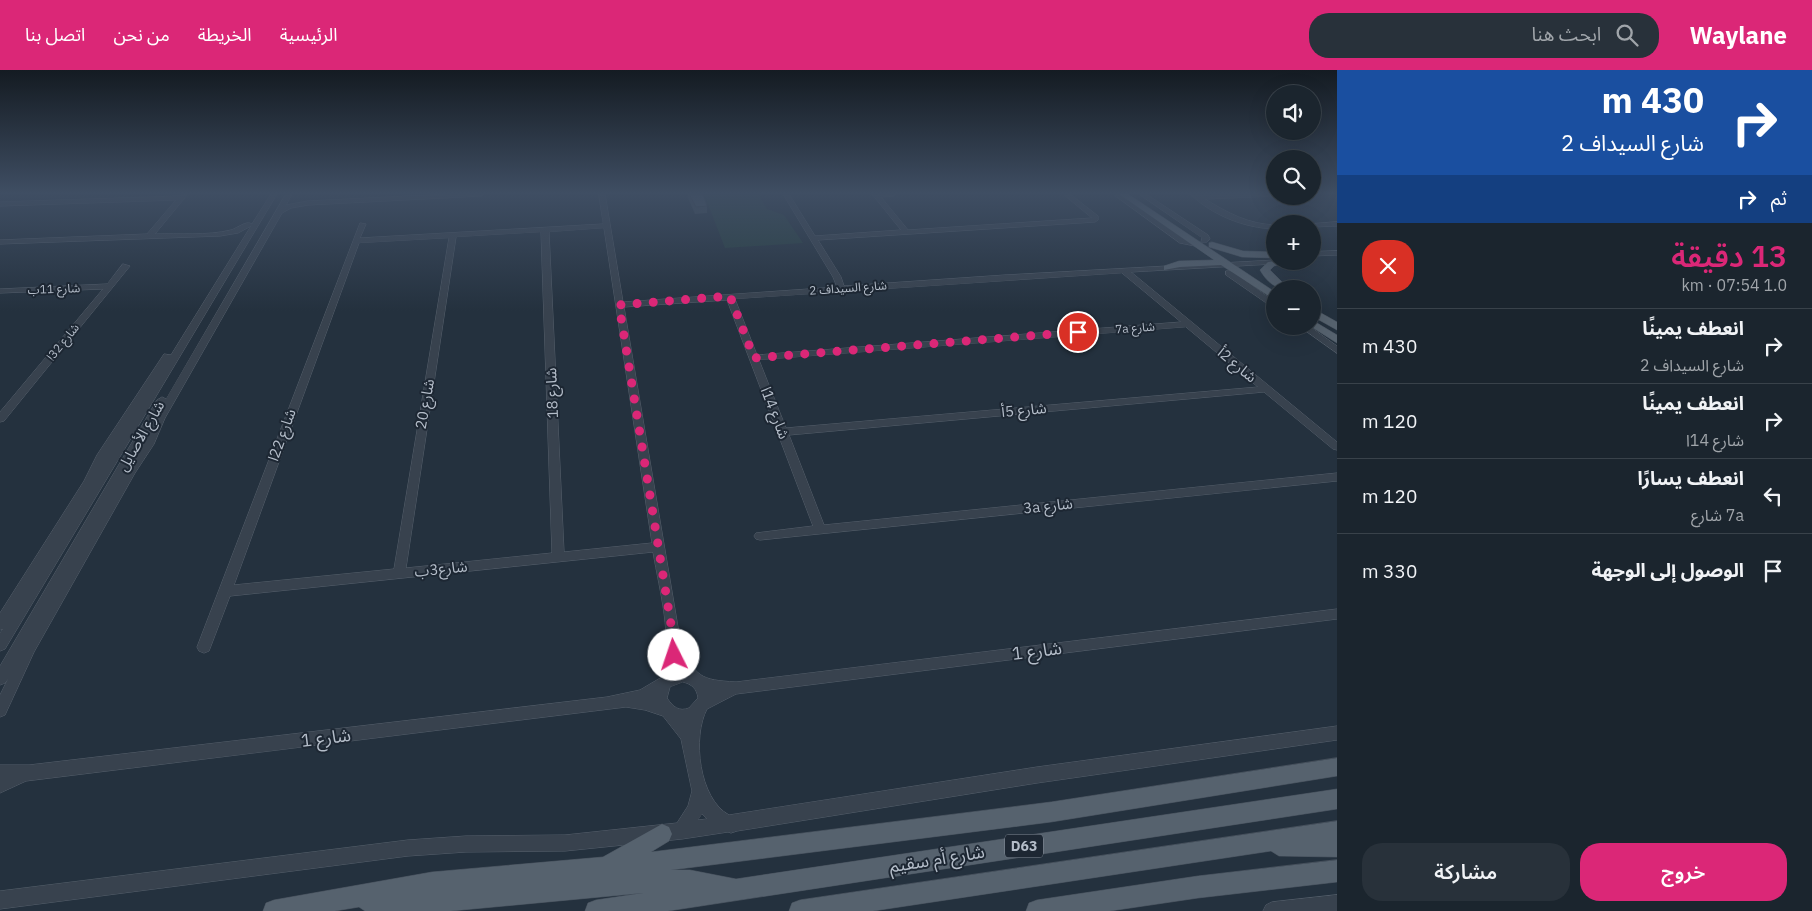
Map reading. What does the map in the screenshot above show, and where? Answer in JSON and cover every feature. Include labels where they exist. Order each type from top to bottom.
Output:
[{"type":"main road","points":[[1181,233],[1266,285]]},
{"type":"main road","points":[[1183,233],[1202,243],[1229,263],[1266,282]]},
{"type":"main road","points":[[1189,233],[1256,284],[1266,295]]},
{"type":"main road","points":[[1202,243],[1237,253],[1266,255]]},
{"type":"main road","points":[[1202,243],[1200,255],[1193,263],[1214,269],[1229,263]]},
{"type":"main road","points":[[1167,268],[1179,264],[1229,263]]},
{"type":"main road","points":[[1266,268],[1269,277],[1273,280]]},
{"type":"main road","points":[[1321,317],[1337,327]]},
{"type":"main road","points":[[1321,329],[1337,340]]},
{"type":"main road","points":[[274,911],[432,883],[605,867],[1052,812],[1337,767]]},
{"type":"main road","points":[[1311,802],[1337,788]]},
{"type":"main road","name":"شارع أم سقيم","points":[[596,911],[1337,799]]},
{"type":"main road","name":"شارع أم سقيم","points":[[800,911],[1337,831]]},
{"type":"main road","points":[[605,867],[672,832]]},
{"type":"main road","points":[[1256,844],[1337,847]]},
{"type":"main road","points":[[1037,911],[1198,887],[1337,871]]},
{"type":"main road","points":[[347,899],[402,902],[442,901],[674,880],[737,889]]},
{"type":"street","points":[[0,242],[224,233]]},
{"type":"street","points":[[0,624],[127,417],[183,338],[244,233]]},
{"type":"street","name":"شارع الأصايل","points":[[0,645],[144,408],[183,338],[249,233]]},
{"type":"street","name":"شارع الأصايل","points":[[0,679],[22,650],[261,233]]},
{"type":"street","points":[[0,710],[22,650],[149,444],[160,418],[266,233]]},
{"type":"street","name":"شارع 22ا","points":[[204,647],[358,233]]},
{"type":"street","points":[[355,241],[485,233]]},
{"type":"street","name":"شارع 18","points":[[545,233],[558,557]]},
{"type":"street","points":[[607,233],[674,643],[681,662],[704,692],[701,707],[693,727],[691,746],[699,793],[696,809],[672,832]]},
{"type":"street","points":[[811,233],[845,288]]},
{"type":"street","points":[[814,238],[902,233]]},
{"type":"street","points":[[1172,233],[1183,241],[1202,243],[1206,239],[1200,233]]},
{"type":"street","points":[[220,234],[234,236],[240,240]]},
{"type":"street","name":"شارع 20","points":[[398,574],[453,235]]},
{"type":"street","points":[[1321,253],[1337,252]]},
{"type":"street","points":[[1229,263],[1266,257]]},
{"type":"street","points":[[1321,260],[1337,259]]},
{"type":"street","points":[[1229,263],[1266,262]]},
{"type":"street","name":"شارع السيداف 2","points":[[619,304],[1193,263],[1229,263]]},
{"type":"street","name":"شارع السيداف 2","points":[[1139,268],[1167,268],[1193,263]]},
{"type":"street","points":[[1229,263],[1266,296]]},
{"type":"street","name":"شارع 32ا","points":[[0,419],[126,266]]},
{"type":"street","points":[[1124,272],[1124,268],[1139,268],[1135,276],[1138,282]]},
{"type":"street","name":"شارع السيداف 2","points":[[1045,274],[1124,272]]},
{"type":"street","name":"شارع 2أ","points":[[1124,272],[1337,447]]},
{"type":"street","name":"شارع 11ب","points":[[0,291],[109,286]]},
{"type":"street","name":"شارع 14ا","points":[[730,296],[820,529]]},
{"type":"street","name":"7a شارع","points":[[754,358],[1188,324]]},
{"type":"street","points":[[1316,335],[1337,350]]},
{"type":"street","name":"شارع 5أ","points":[[782,432],[1266,389]]},
{"type":"street","points":[[127,417],[144,408]]},
{"type":"street","name":"3a شارع","points":[[760,536],[1337,477]]},
{"type":"street","name":"شارع3ب","points":[[225,591],[658,547]]},
{"type":"street","name":"شارع 1","points":[[697,681],[736,688],[1337,614]]},
{"type":"street","points":[[674,643],[673,662],[660,700],[681,726],[691,746]]},
{"type":"street","points":[[666,682],[682,676],[697,681]]},
{"type":"street","name":"شارع 1","points":[[623,702],[645,695],[666,682]]},
{"type":"street","name":"شارع 1","points":[[701,707],[736,688]]},
{"type":"street","name":"شارع 1","points":[[0,773],[29,774],[623,702],[644,703],[668,712]]},
{"type":"street","points":[[668,712],[686,716],[701,707]]},
{"type":"street","points":[[0,900],[408,848],[466,844],[565,843],[731,825],[1037,775],[1337,733]]},
{"type":"street","name":"شارع 1","points":[[0,785],[29,774]]},
{"type":"street","points":[[699,793],[714,814],[731,825]]},
{"type":"street","points":[[1272,911],[1337,904]]},
{"type":"green space","points":[[719,233],[796,233],[803,243],[725,248]]},
{"type":"route","points":[[674,655],[674,643],[619,305],[730,296],[754,358],[1078,332]]}]
